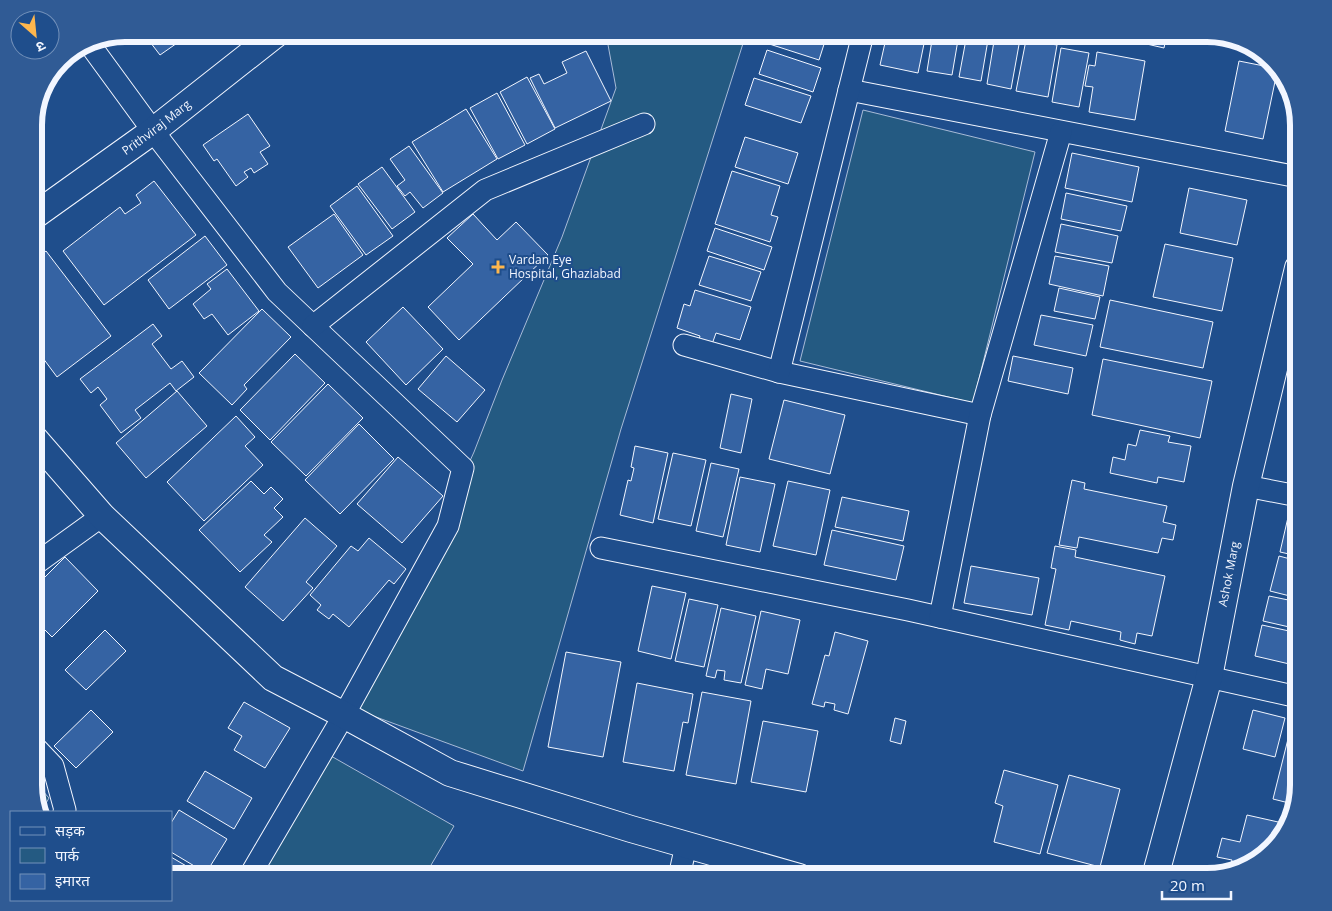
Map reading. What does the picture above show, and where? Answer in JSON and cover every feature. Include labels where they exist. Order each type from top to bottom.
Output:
[{"type":"street","name":"Prithviraj Marg","points":[[43,210],[153,131],[266,42]]},
{"type":"street","points":[[779,372],[861,42]]},
{"type":"street","points":[[93,49],[153,131],[277,292],[463,468],[448,526],[344,715],[255,868]]},
{"type":"street","points":[[849,90],[1290,175]]},
{"type":"street","points":[[313,326],[485,190],[644,124]]},
{"type":"street","points":[[940,617],[980,415],[1061,132]]},
{"type":"street","name":"Ashok Marg","points":[[1158,868],[1209,677],[1246,486],[1290,302]]},
{"type":"street","points":[[684,345],[779,372],[980,415]]},
{"type":"street","points":[[43,448],[102,516],[273,678],[450,773],[767,868]]},
{"type":"street","points":[[1246,486],[1290,494]]},
{"type":"street","points":[[43,559],[102,516]]},
{"type":"street","points":[[601,548],[940,617],[1290,695]]},
{"type":"street","points":[[43,755],[53,766],[64,811]]},
{"type":"street","points":[[681,868],[686,845]]},
{"type":"green space","points":[[607,42],[743,42],[621,429],[523,771],[357,710],[474,452],[562,237],[616,88]]},
{"type":"green space","points":[[863,110],[1035,152],[973,403],[800,361]]},
{"type":"green space","points":[[331,756],[454,826],[429,868],[266,868]]},
{"type":"green space","points":[[43,791],[49,798],[45,805]]},
{"type":"building","points":[[150,42],[179,42],[160,55]]},
{"type":"building","points":[[763,42],[825,42],[819,60]]},
{"type":"building","points":[[885,42],[924,42],[918,73],[880,65]]},
{"type":"building","points":[[932,42],[958,42],[952,75],[927,71]]},
{"type":"building","points":[[966,42],[988,42],[981,81],[959,77]]},
{"type":"building","points":[[994,42],[1019,42],[1011,89],[987,84]]},
{"type":"building","points":[[1026,42],[1057,45],[1048,97],[1016,91]]},
{"type":"building","points":[[1138,42],[1165,42],[1164,48]]},
{"type":"building","points":[[1061,48],[1089,53],[1079,107],[1052,102]]},
{"type":"building","points":[[767,50],[821,68],[813,92],[759,74]]},
{"type":"building","points":[[586,51],[611,101],[555,128],[530,78],[539,74],[544,84],[567,73],[562,62]]},
{"type":"building","points":[[1097,52],[1145,61],[1135,120],[1089,112],[1093,87],[1085,86],[1089,65],[1095,66]]},
{"type":"building","points":[[1239,61],[1264,66],[1276,79],[1263,139],[1225,131]]},
{"type":"building","points":[[527,77],[555,129],[527,144],[500,92]]},
{"type":"building","points":[[754,78],[811,96],[801,123],[745,105]]},
{"type":"building","points":[[497,93],[525,145],[498,159],[470,108]]},
{"type":"building","points":[[466,109],[497,159],[443,192],[412,142]]},
{"type":"building","points":[[248,114],[270,146],[260,152],[268,164],[254,173],[251,168],[244,172],[248,177],[236,186],[217,159],[214,161],[203,145]]},
{"type":"building","points":[[745,137],[798,153],[788,184],[735,167]]},
{"type":"building","points":[[409,146],[443,193],[423,208],[410,192],[405,196],[397,186],[405,180],[390,159]]},
{"type":"building","points":[[1072,153],[1139,167],[1132,202],[1065,188]]},
{"type":"building","points":[[382,167],[415,212],[392,229],[358,184]]},
{"type":"building","points":[[732,171],[780,186],[771,215],[778,217],[770,242],[715,224]]},
{"type":"building","points":[[154,181],[196,235],[104,305],[63,251],[120,207],[125,214],[141,203],[136,195]]},
{"type":"building","points":[[357,186],[393,236],[366,255],[330,206]]},
{"type":"building","points":[[1189,188],[1247,200],[1237,245],[1180,233]]},
{"type":"building","points":[[1066,193],[1127,206],[1121,231],[1061,219]]},
{"type":"building","points":[[334,214],[363,255],[318,288],[288,247]]},
{"type":"building","points":[[473,214],[497,240],[516,222],[548,255],[459,340],[428,307],[473,264],[447,238]]},
{"type":"building","points":[[1061,224],[1118,236],[1112,263],[1055,252]]},
{"type":"building","points":[[715,228],[772,247],[764,270],[707,251]]},
{"type":"building","points":[[205,236],[227,265],[169,309],[148,280]]},
{"type":"building","points":[[1165,244],[1233,258],[1222,311],[1153,297]]},
{"type":"building","points":[[46,251],[111,336],[57,377],[43,358],[43,253]]},
{"type":"building","points":[[709,256],[761,272],[751,301],[699,285]]},
{"type":"building","points":[[1055,256],[1109,266],[1103,296],[1049,284]]},
{"type":"building","points":[[227,269],[259,311],[228,335],[212,314],[204,319],[193,304],[211,289],[207,284]]},
{"type":"building","points":[[1059,288],[1100,297],[1095,319],[1054,311]]},
{"type":"building","points":[[695,290],[751,307],[740,340],[716,333],[711,347],[698,343],[700,336],[677,328],[684,304],[690,306]]},
{"type":"building","points":[[1110,300],[1213,322],[1203,368],[1100,347]]},
{"type":"building","points":[[403,307],[443,349],[406,385],[366,342]]},
{"type":"building","points":[[262,309],[291,337],[244,385],[247,389],[232,405],[199,373]]},
{"type":"building","points":[[1041,315],[1093,325],[1086,356],[1034,345]]},
{"type":"building","points":[[153,324],[162,336],[152,344],[171,369],[182,361],[194,377],[176,391],[170,383],[135,410],[141,418],[121,433],[100,405],[107,399],[98,387],[91,393],[80,379]]},
{"type":"building","points":[[295,354],[325,383],[270,440],[240,410]]},
{"type":"building","points":[[446,356],[485,390],[457,422],[418,389]]},
{"type":"building","points":[[1013,356],[1073,368],[1068,394],[1008,381]]},
{"type":"building","points":[[1103,359],[1212,381],[1200,438],[1092,415]]},
{"type":"building","points":[[328,384],[363,418],[306,476],[271,442]]},
{"type":"building","points":[[177,391],[207,426],[146,478],[116,443]]},
{"type":"building","points":[[731,394],[752,399],[741,453],[720,448]]},
{"type":"building","points":[[784,400],[845,415],[830,474],[769,459]]},
{"type":"building","points":[[236,416],[255,437],[245,446],[263,465],[204,521],[167,482]]},
{"type":"building","points":[[359,424],[394,459],[340,514],[305,480]]},
{"type":"building","points":[[1140,430],[1170,436],[1168,442],[1191,446],[1184,482],[1158,477],[1157,483],[1110,473],[1113,457],[1125,460],[1128,444],[1136,446]]},
{"type":"building","points":[[635,446],[668,453],[653,523],[620,515],[628,480],[631,481],[634,468],[631,467]]},
{"type":"building","points":[[673,453],[706,460],[691,526],[658,519]]},
{"type":"building","points":[[398,457],[443,496],[402,543],[357,504]]},
{"type":"building","points":[[711,463],[739,469],[723,537],[696,531]]},
{"type":"building","points":[[740,477],[775,484],[760,552],[726,545]]},
{"type":"building","points":[[1072,480],[1085,483],[1084,489],[1167,506],[1163,522],[1176,525],[1173,540],[1162,538],[1158,553],[1079,537],[1077,548],[1059,545]]},
{"type":"building","points":[[251,481],[264,494],[271,487],[283,499],[274,508],[283,517],[264,535],[272,542],[240,572],[199,530]]},
{"type":"building","points":[[788,481],[830,490],[816,555],[773,546]]},
{"type":"building","points":[[842,497],[909,511],[903,541],[835,527]]},
{"type":"building","points":[[1289,513],[1290,513],[1290,554],[1280,552]]},
{"type":"building","points":[[305,518],[337,546],[306,582],[313,588],[283,621],[245,587]]},
{"type":"building","points":[[832,530],[904,546],[896,580],[824,565]]},
{"type":"building","points":[[369,538],[406,569],[394,584],[389,580],[349,627],[333,614],[329,619],[317,610],[321,605],[310,595],[351,546],[358,551]]},
{"type":"building","points":[[1055,546],[1076,550],[1075,557],[1165,576],[1152,636],[1137,633],[1135,644],[1120,640],[1121,632],[1071,621],[1069,630],[1045,625],[1056,569],[1051,568]]},
{"type":"building","points":[[1279,556],[1290,559],[1290,596],[1270,591]]},
{"type":"building","points":[[65,557],[98,591],[52,637],[43,628],[43,579]]},
{"type":"building","points":[[971,566],[1039,578],[1032,615],[964,603]]},
{"type":"building","points":[[652,586],[686,593],[671,659],[638,651]]},
{"type":"building","points":[[1269,596],[1290,600],[1290,627],[1263,621]]},
{"type":"building","points":[[689,599],[718,605],[704,667],[675,661]]},
{"type":"building","points":[[721,608],[756,616],[741,683],[724,680],[725,671],[717,670],[715,678],[706,676]]},
{"type":"building","points":[[761,611],[800,620],[788,674],[766,669],[762,689],[745,685]]},
{"type":"building","points":[[1262,625],[1290,631],[1290,664],[1255,656]]},
{"type":"building","points":[[105,630],[126,651],[86,690],[65,670]]},
{"type":"building","points":[[835,632],[868,641],[848,714],[834,710],[835,704],[825,702],[824,707],[812,704],[825,655],[829,656]]},
{"type":"building","points":[[566,652],[621,662],[603,757],[548,747]]},
{"type":"building","points":[[637,683],[693,694],[688,723],[683,722],[674,771],[623,762]]},
{"type":"building","points":[[702,692],[751,701],[736,784],[686,775]]},
{"type":"building","points":[[244,702],[290,728],[265,768],[234,750],[242,736],[228,728]]},
{"type":"building","points":[[91,710],[113,732],[76,768],[54,746]]},
{"type":"building","points":[[1253,710],[1285,718],[1275,757],[1243,749]]},
{"type":"building","points":[[895,718],[906,721],[901,744],[890,741]]},
{"type":"building","points":[[763,721],[818,731],[806,792],[751,782]]},
{"type":"building","points":[[1290,731],[1290,786],[1288,803],[1273,799]]},
{"type":"building","points":[[1004,770],[1058,785],[1040,854],[994,842],[1003,806],[995,803]]},
{"type":"building","points":[[205,771],[252,798],[234,829],[187,801]]},
{"type":"building","points":[[1069,775],[1120,789],[1100,867],[1047,853]]},
{"type":"building","points":[[179,810],[227,839],[209,868],[198,868],[172,853],[172,821]]},
{"type":"building","points":[[1247,815],[1281,823],[1276,832],[1265,844],[1239,862],[1231,865],[1232,860],[1217,857],[1222,838],[1240,842]]},
{"type":"building","points":[[172,858],[190,868],[172,868]]},
{"type":"place","name":"Vardan Eye Hospital, Ghaziabad","points":[[498,267]]}]
